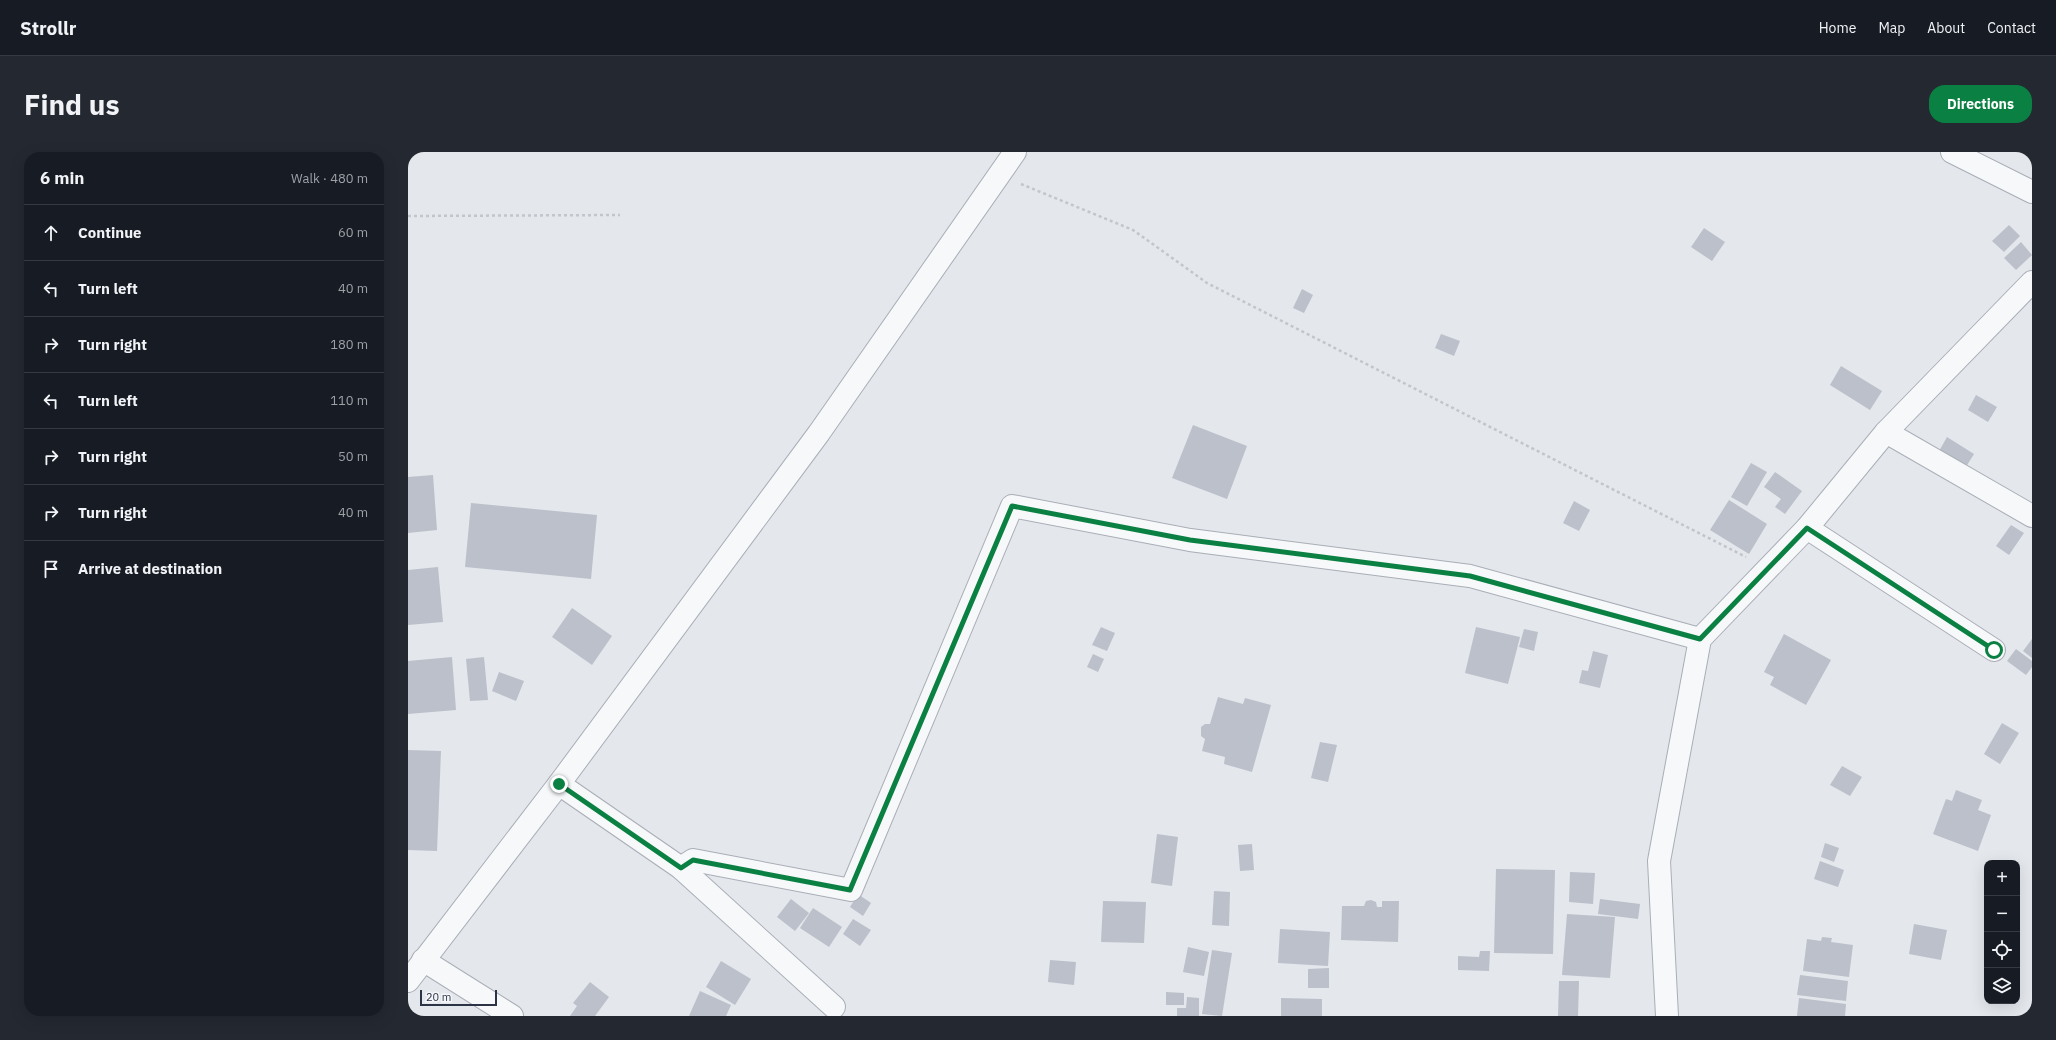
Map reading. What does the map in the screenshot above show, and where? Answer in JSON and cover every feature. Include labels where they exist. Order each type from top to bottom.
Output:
[{"type":"street","points":[[408,981],[559,784],[819,434],[1015,152]]},
{"type":"street","points":[[1952,152],[2032,192]]},
{"type":"street","points":[[1667,1016],[1660,861],[1700,639],[1807,528],[1886,432],[2032,282]]},
{"type":"street","points":[[1886,432],[2032,516]]},
{"type":"street","points":[[681,868],[693,860],[850,890],[1012,506],[1190,540],[1470,576],[1700,639]]},
{"type":"street","points":[[1807,528],[1994,650]]},
{"type":"street","points":[[559,784],[681,868],[834,1008]]},
{"type":"street","points":[[424,960],[512,1016]]},
{"type":"path","points":[[999,175],[1133,230],[1207,283],[1768,568]]},
{"type":"path","points":[[408,216],[620,215]]},
{"type":"building","points":[[2009,225],[2020,236],[2004,252],[1992,241]]},
{"type":"building","points":[[1704,228],[1725,242],[1712,261],[1691,247]]},
{"type":"building","points":[[2021,242],[2032,255],[2016,270],[2004,258]]},
{"type":"building","points":[[1302,289],[1313,295],[1304,313],[1293,308]]},
{"type":"building","points":[[1441,334],[1460,341],[1454,356],[1435,348]]},
{"type":"building","points":[[1841,366],[1882,391],[1870,410],[1830,385]]},
{"type":"building","points":[[1976,395],[1997,407],[1988,422],[1968,410]]},
{"type":"building","points":[[1193,425],[1247,446],[1227,499],[1172,478]]},
{"type":"building","points":[[1947,437],[1974,454],[1964,470],[1938,453]]},
{"type":"building","points":[[1751,463],[1767,472],[1747,506],[1731,497]]},
{"type":"building","points":[[1775,472],[1802,491],[1785,514],[1775,507],[1781,499],[1764,487]]},
{"type":"building","points":[[433,475],[437,530],[408,533],[408,477]]},
{"type":"building","points":[[1729,500],[1767,524],[1749,554],[1710,530]]},
{"type":"building","points":[[1574,501],[1590,510],[1579,531],[1563,523]]},
{"type":"building","points":[[471,503],[597,515],[591,579],[465,567]]},
{"type":"building","points":[[2011,525],[2024,533],[2009,555],[1996,546]]},
{"type":"building","points":[[438,567],[443,622],[408,625],[408,570]]},
{"type":"building","points":[[572,608],[612,636],[592,665],[552,637]]},
{"type":"building","points":[[1101,627],[1115,633],[1107,651],[1092,645]]},
{"type":"building","points":[[1476,627],[1520,637],[1508,684],[1465,673]]},
{"type":"building","points":[[1524,629],[1538,632],[1534,651],[1519,647]]},
{"type":"building","points":[[1784,634],[1831,660],[1806,705],[1770,685],[1774,677],[1764,672]]},
{"type":"building","points":[[2032,639],[2032,658],[2023,651]]},
{"type":"building","points":[[2016,649],[2032,661],[2032,667],[2026,675],[2007,661]]},
{"type":"building","points":[[1593,651],[1608,655],[1600,688],[1579,683],[1582,670],[1588,671]]},
{"type":"building","points":[[1093,654],[1104,659],[1098,672],[1087,667]]},
{"type":"building","points":[[452,657],[456,710],[408,714],[408,661]]},
{"type":"building","points":[[484,657],[488,700],[470,701],[466,659]]},
{"type":"building","points":[[499,672],[524,681],[516,701],[492,691]]},
{"type":"building","points":[[1218,697],[1243,704],[1245,698],[1271,705],[1252,772],[1224,764],[1225,757],[1202,751],[1205,739],[1201,736],[1201,727],[1205,724],[1210,724]]},
{"type":"building","points":[[2002,723],[2019,733],[2000,764],[1984,754]]},
{"type":"building","points":[[1320,742],[1337,745],[1328,782],[1311,778]]},
{"type":"building","points":[[408,750],[441,751],[437,851],[408,850]]},
{"type":"building","points":[[1842,766],[1862,777],[1850,796],[1830,785]]},
{"type":"building","points":[[1956,790],[1982,800],[1978,810],[1991,815],[1978,851],[1933,834],[1946,799],[1952,801]]},
{"type":"building","points":[[1157,834],[1178,837],[1172,886],[1151,883]]},
{"type":"building","points":[[1825,843],[1839,848],[1834,862],[1821,857]]},
{"type":"building","points":[[1252,844],[1254,870],[1240,871],[1238,845]]},
{"type":"building","points":[[1820,861],[1844,870],[1838,887],[1814,879]]},
{"type":"building","points":[[1496,869],[1555,870],[1553,954],[1494,953]]},
{"type":"building","points":[[1570,872],[1595,873],[1593,904],[1569,902]]},
{"type":"building","points":[[1214,891],[1230,892],[1229,926],[1212,925]]},
{"type":"building","points":[[858,894],[871,903],[863,916],[850,907]]},
{"type":"building","points":[[791,899],[809,913],[795,931],[777,917]]},
{"type":"building","points":[[1600,899],[1640,904],[1638,919],[1598,914]]},
{"type":"building","points":[[1371,900],[1376,902],[1377,907],[1382,907],[1382,901],[1399,901],[1398,942],[1341,940],[1342,906],[1364,906],[1366,901]]},
{"type":"building","points":[[1103,901],[1146,902],[1144,943],[1101,942]]},
{"type":"building","points":[[813,908],[842,927],[829,947],[800,928]]},
{"type":"building","points":[[1567,914],[1615,917],[1610,978],[1562,975]]},
{"type":"building","points":[[853,919],[871,930],[860,946],[843,934]]},
{"type":"building","points":[[1914,924],[1947,930],[1941,960],[1909,954]]},
{"type":"building","points":[[1280,929],[1330,932],[1328,966],[1278,963]]},
{"type":"building","points":[[1822,937],[1832,938],[1831,942],[1853,945],[1849,977],[1803,971],[1807,939],[1821,941]]},
{"type":"building","points":[[1188,947],[1209,952],[1204,976],[1183,972]]},
{"type":"building","points":[[1212,950],[1232,953],[1222,1016],[1202,1014]]},
{"type":"building","points":[[1480,951],[1490,951],[1489,971],[1458,970],[1458,956],[1479,957]]},
{"type":"building","points":[[1050,960],[1076,962],[1074,985],[1048,982]]},
{"type":"building","points":[[721,961],[751,979],[735,1005],[706,987]]},
{"type":"building","points":[[1329,968],[1329,988],[1308,988],[1308,969]]},
{"type":"building","points":[[1800,975],[1848,981],[1846,1001],[1797,995]]},
{"type":"building","points":[[1559,981],[1579,981],[1578,1016],[1558,1016]]},
{"type":"building","points":[[590,982],[609,997],[595,1016],[570,1016],[577,1006],[573,1003]]},
{"type":"building","points":[[700,991],[731,1005],[726,1016],[689,1016]]},
{"type":"building","points":[[1166,992],[1184,993],[1184,1005],[1166,1005]]},
{"type":"building","points":[[1187,997],[1199,998],[1199,1016],[1177,1016],[1177,1008],[1186,1008]]},
{"type":"building","points":[[1281,998],[1322,999],[1322,1016],[1281,1016]]},
{"type":"building","points":[[1799,998],[1846,1004],[1845,1016],[1797,1016]]},
{"type":"route","points":[[559,784],[681,868],[693,860],[850,890],[1012,506],[1190,540],[1470,576],[1700,639],[1807,528],[1994,650]]}]
